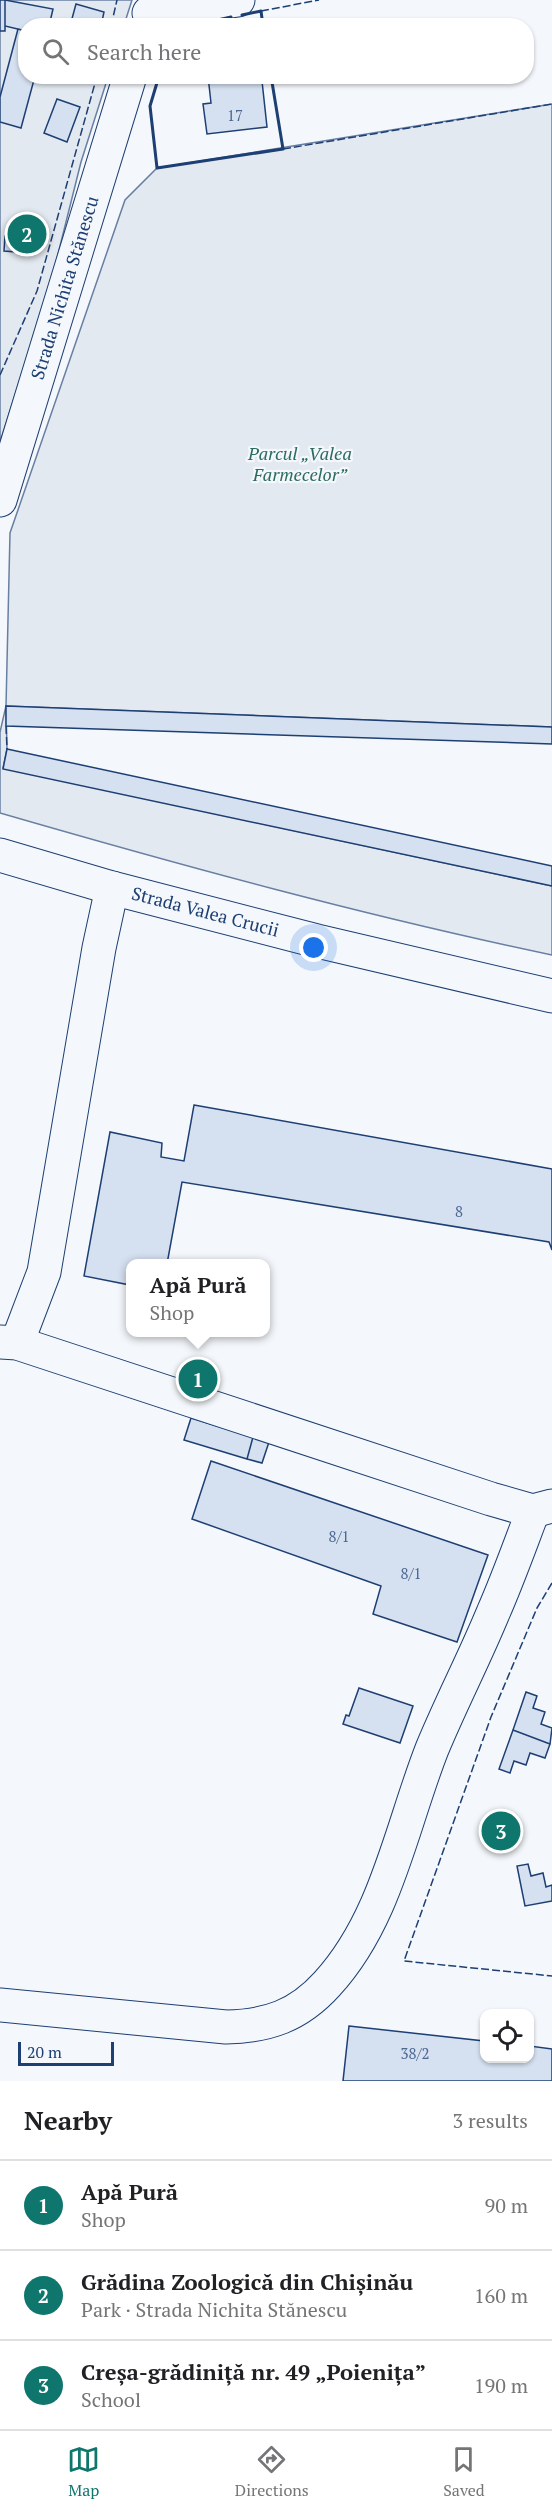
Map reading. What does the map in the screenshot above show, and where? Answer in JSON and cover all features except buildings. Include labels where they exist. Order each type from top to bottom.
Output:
[{"type":"main road","points":[[149,13],[238,0]]},
{"type":"main road","name":"Strada Nichita Stănescu","points":[[0,500],[128,84]]},
{"type":"main road","name":"Strada Valea Crucii","points":[[0,855],[112,888],[317,941],[552,996]]},
{"type":"main road","points":[[0,2004],[226,2027],[256,2026],[290,2014],[326,1986],[351,1952],[381,1897],[432,1750],[542,1509],[491,1499],[9,1343],[44,1272],[99,948],[112,888]]},
{"type":"green space","points":[[0,0],[132,0],[126,18],[18,18],[18,84],[106,84],[81,162],[50,286],[0,442]]},
{"type":"green space","name":"Parcul „Valea Farmecelor”","points":[[552,104],[552,727],[6,706],[10,533],[125,200],[157,168]]},
{"type":"green space","points":[[6,706],[7,749],[3,768],[552,886],[552,955],[413,924],[275,889],[0,813],[0,732]]},
{"type":"fence","points":[[113,18],[117,0]]},
{"type":"fence","points":[[261,11],[319,0]]},
{"type":"fence","points":[[0,375],[37,291],[95,84]]},
{"type":"fence","points":[[283,149],[552,104]]},
{"type":"fence","points":[[6,726],[7,749]]},
{"type":"fence","points":[[552,1583],[537,1608],[491,1717],[404,1961],[552,1976]]},
{"type":"wall","points":[[242,15],[261,11],[262,18]]},
{"type":"wall","points":[[227,18],[231,17]]},
{"type":"wall","points":[[157,84],[150,106],[157,168],[283,149],[272,84]]},
{"type":"place","name":"Grădina Zoologică din Chișinău","points":[[27,234]]},
{"type":"place","name":"Apă Pură","points":[[198,1379]]},
{"type":"place","name":"Creșa-grădiniță nr. 49 „Poienița”","points":[[501,1831]]}]
